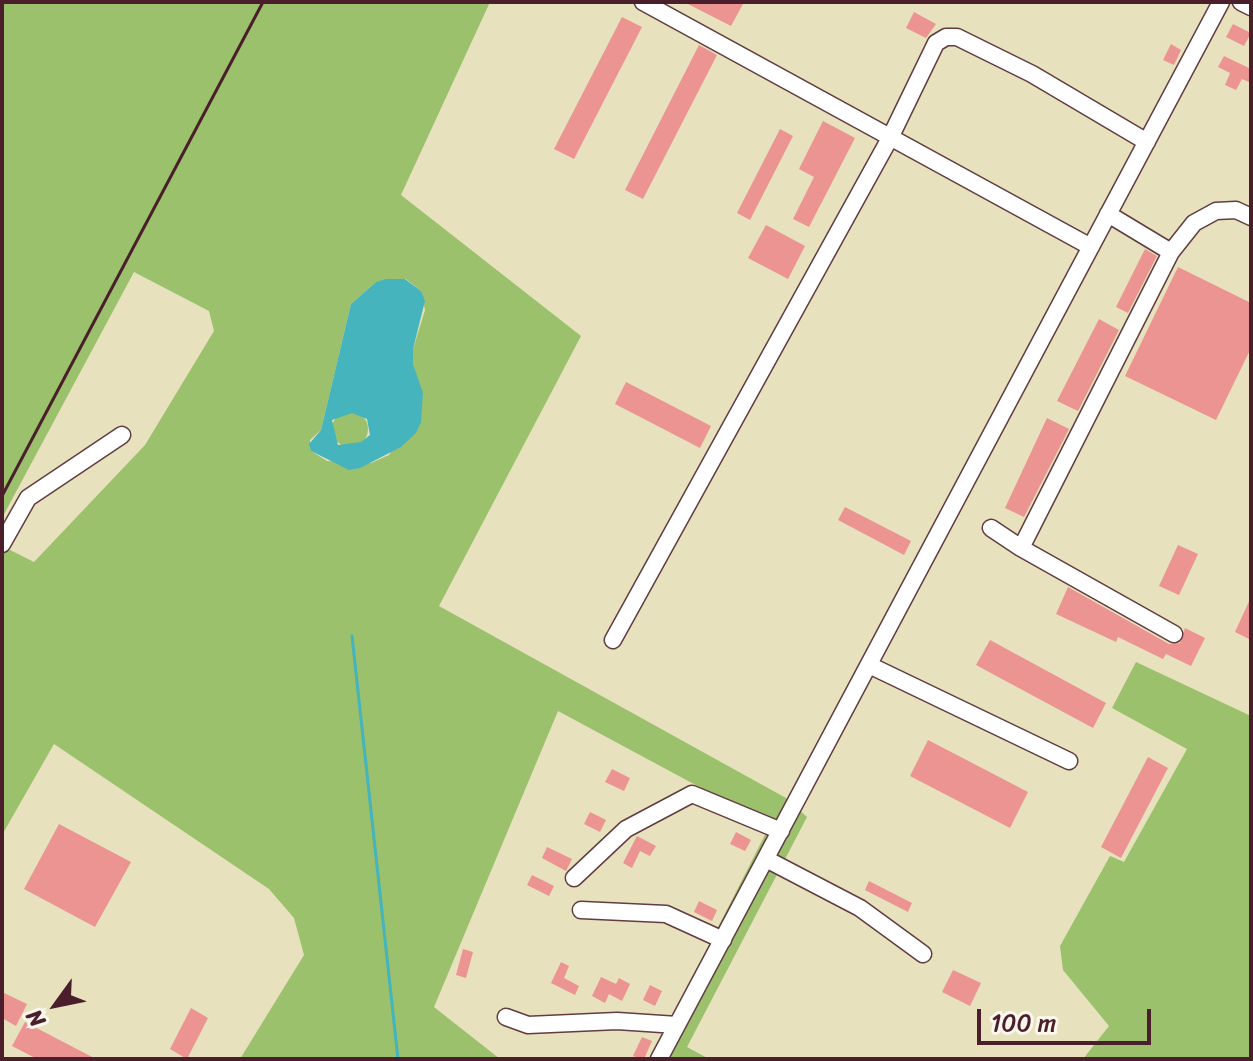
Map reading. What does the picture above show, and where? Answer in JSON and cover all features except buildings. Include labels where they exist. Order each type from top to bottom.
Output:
[{"type":"street","points":[[643,2],[1091,247]]},
{"type":"street","points":[[659,1059],[1221,2]]},
{"type":"street","points":[[1241,2],[1251,7]]},
{"type":"street","points":[[613,640],[890,138],[927,56],[936,43],[957,37],[1032,74],[1147,142]]},
{"type":"street","points":[[1021,548],[1171,252],[1194,223],[1216,211],[1236,210],[1251,217]]},
{"type":"street","points":[[1108,214],[1171,252]]},
{"type":"street","points":[[2,544],[28,498],[122,435]]},
{"type":"street","points":[[991,528],[1174,634]]},
{"type":"street","points":[[869,665],[1069,761]]},
{"type":"street","points":[[574,878],[626,829],[692,794],[781,831]]},
{"type":"street","points":[[766,859],[860,908],[923,954]]},
{"type":"street","points":[[581,910],[666,914],[723,940]]},
{"type":"street","points":[[506,1017],[528,1025],[617,1021],[677,1025]]},
{"type":"green space","points":[[2,2],[490,2],[401,195],[581,336],[439,606],[786,798],[807,817],[687,1047],[709,1059],[651,1059],[770,825],[558,711],[434,1007],[500,1059],[240,1059],[304,955],[294,918],[269,889],[54,744],[2,835],[2,546],[34,562],[145,445],[214,331],[209,311],[134,272],[2,518]],"holes":[[[406,279],[421,291],[425,310],[413,349],[413,364],[422,399],[389,455],[371,463],[327,461],[311,451],[310,440],[321,430],[351,304],[376,282]]]},
{"type":"green space","points":[[350,411],[363,416],[368,429],[363,442],[350,447],[337,442],[332,429],[337,416]]},
{"type":"green space","points":[[1136,662],[1251,716],[1251,1059],[1083,1059],[1109,1026],[1063,970],[1060,946],[1110,856],[1124,862],[1187,749],[1112,708]]},
{"type":"water","points":[[405,279],[421,291],[425,301],[413,349],[413,364],[423,393],[421,422],[416,433],[401,447],[360,468],[349,470],[311,451],[309,444],[321,430],[351,304],[376,282]],"holes":[[[352,413],[367,419],[370,435],[361,442],[338,445],[332,420]]]},
{"type":"waterway","points":[[352,636],[398,1059]]},
{"type":"railway","points":[[2,496],[263,2]]}]
